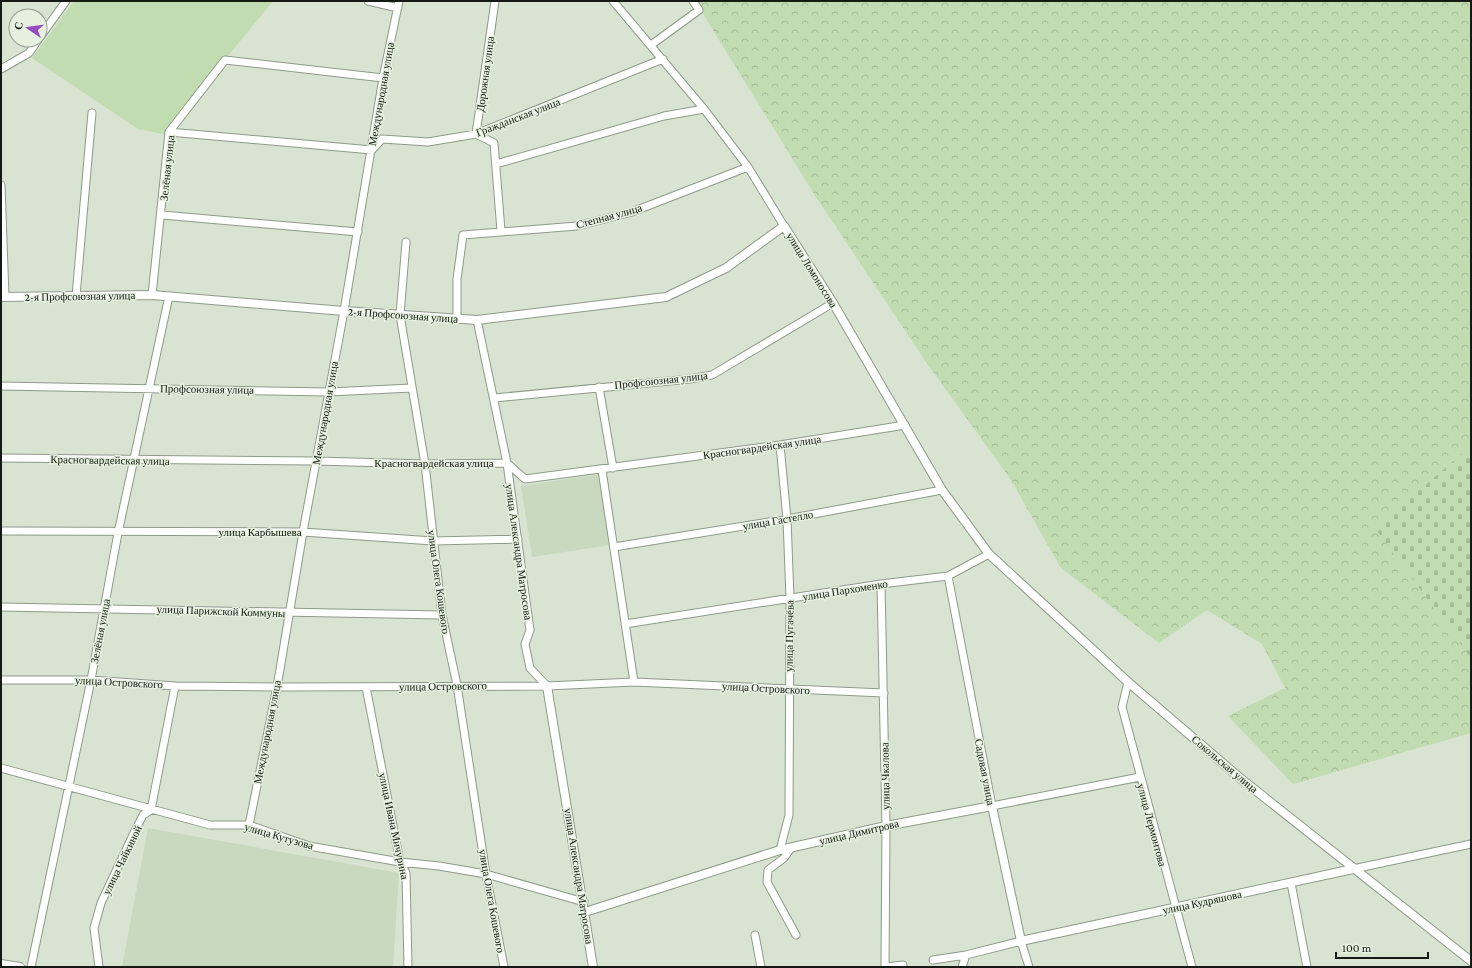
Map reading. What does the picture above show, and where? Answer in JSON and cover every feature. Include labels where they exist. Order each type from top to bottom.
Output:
[{"type":"street","points":[[48,26],[66,1]]},
{"type":"street","points":[[368,1],[399,4]]},
{"type":"street","name":"Дорожная улица","points":[[476,134],[495,1]]},
{"type":"street","name":"улица Ломоносова","points":[[613,1],[704,109],[748,167],[833,303],[942,490],[989,554]]},
{"type":"street","points":[[651,46],[699,10],[694,1]]},
{"type":"street","name":"Международная улица","points":[[249,825],[277,687],[303,532],[358,232],[383,78],[399,4]]},
{"type":"street","points":[[1,69],[29,53],[32,48]]},
{"type":"street","name":"Гражданская улица","points":[[372,150],[382,139],[428,142],[476,134],[663,59]]},
{"type":"street","name":"Зелёная улица","points":[[152,295],[162,214],[169,132],[226,60],[383,78]]},
{"type":"street","points":[[496,164],[664,116],[704,109]]},
{"type":"street","points":[[76,296],[92,113]]},
{"type":"street","points":[[169,132],[372,150]]},
{"type":"street","points":[[476,134],[494,143],[501,231]]},
{"type":"street","name":"Степная улица","points":[[457,319],[457,279],[463,235],[577,226],[632,212],[748,167]]},
{"type":"street","points":[[1,186],[3,297]]},
{"type":"street","points":[[162,214],[358,232]]},
{"type":"street","name":"2-я Профсоюзная улица","points":[[3,297],[152,295],[344,311],[477,320],[666,297],[726,268],[784,226]]},
{"type":"street","name":"улица Олега Кошевого","points":[[406,242],[400,315],[425,464],[442,615],[457,685],[486,874],[504,967]]},
{"type":"street","name":"Зелёная улица","points":[[31,967],[91,680],[118,533],[169,296]]},
{"type":"street","name":"Профсоюзная улица","points":[[494,398],[690,379],[712,375],[833,303]]},
{"type":"street","name":"улица Александра Матросова","points":[[477,320],[507,463],[530,630],[525,644],[527,656],[530,668],[547,686],[584,902],[593,967]]},
{"type":"street","name":"Профсоюзная улица","points":[[1,386],[329,392],[412,388]]},
{"type":"street","points":[[599,387],[614,468]]},
{"type":"street","name":"Красногвардейская улица","points":[[1,458],[316,461],[425,464],[507,463],[525,479],[602,470],[780,445],[905,425]]},
{"type":"street","name":"улица Пугачёва","points":[[780,445],[787,520],[790,598],[789,815],[780,850]]},
{"type":"street","points":[[602,470],[634,682]]},
{"type":"street","name":"улица Гастелло","points":[[614,547],[787,520],[942,490]]},
{"type":"street","name":"улица Карбышева","points":[[1,531],[118,533],[303,532],[433,541],[518,539]]},
{"type":"street","name":"улица Пархоменко","points":[[625,624],[881,584],[948,576],[989,554]]},
{"type":"street","name":"Сокольская улица","points":[[989,554],[1128,682],[1240,778],[1471,961]]},
{"type":"street","name":"Садовая улица","points":[[948,576],[992,806],[1021,941],[1029,967]]},
{"type":"street","name":"улица Чкалова","points":[[881,584],[886,826],[885,967]]},
{"type":"street","name":"улица Парижской Коммуны","points":[[1,608],[104,608],[442,615]]},
{"type":"street","name":"улица Островского","points":[[1,680],[91,680],[175,686],[277,687],[457,685],[547,686],[634,682],[884,693]]},
{"type":"street","name":"улица Лермонтова","points":[[1128,682],[1122,707],[1192,967]]},
{"type":"street","points":[[151,810],[175,686]]},
{"type":"street","name":"улица Ивана Мичурина","points":[[366,687],[400,862],[406,873],[408,967]]},
{"type":"street","name":"улица Кутузова","points":[[1,768],[210,825],[249,825],[309,846],[400,862],[439,866],[486,874],[584,902]]},
{"type":"street","name":"улица Димитрова","points":[[585,912],[780,850],[886,826],[1140,777]]},
{"type":"street","name":"улица Чайкиной","points":[[99,967],[94,928],[101,903],[143,815],[151,810]]},
{"type":"street","name":"улица Кудряшова","points":[[933,960],[966,955],[1021,941],[1471,844]]},
{"type":"street","points":[[791,848],[784,858],[768,870],[767,882],[796,935]]},
{"type":"street","points":[[1291,883],[1307,967]]},
{"type":"street","points":[[755,935],[761,967]]},
{"type":"street","points":[[962,967],[966,955]]},
{"type":"street","points":[[1,964],[20,967]]},
{"type":"street","points":[[885,967],[903,965]]},
{"type":"shaded area","points":[[600,474],[610,545],[532,557],[521,486]]},
{"type":"shaded area","points":[[148,828],[399,873],[393,967],[122,967]]},
{"type":"green space","points":[[74,1],[273,1],[164,134],[138,129],[32,58],[39,48],[48,48],[48,36]]},
{"type":"green space","points":[[695,1],[1471,1],[1471,733],[1293,784],[1228,716],[1285,688],[1262,644],[1207,610],[1159,643],[1061,568],[1011,480],[926,362],[816,197]]},
{"type":"green space","points":[[1471,446],[1471,658],[1375,528]]}]
